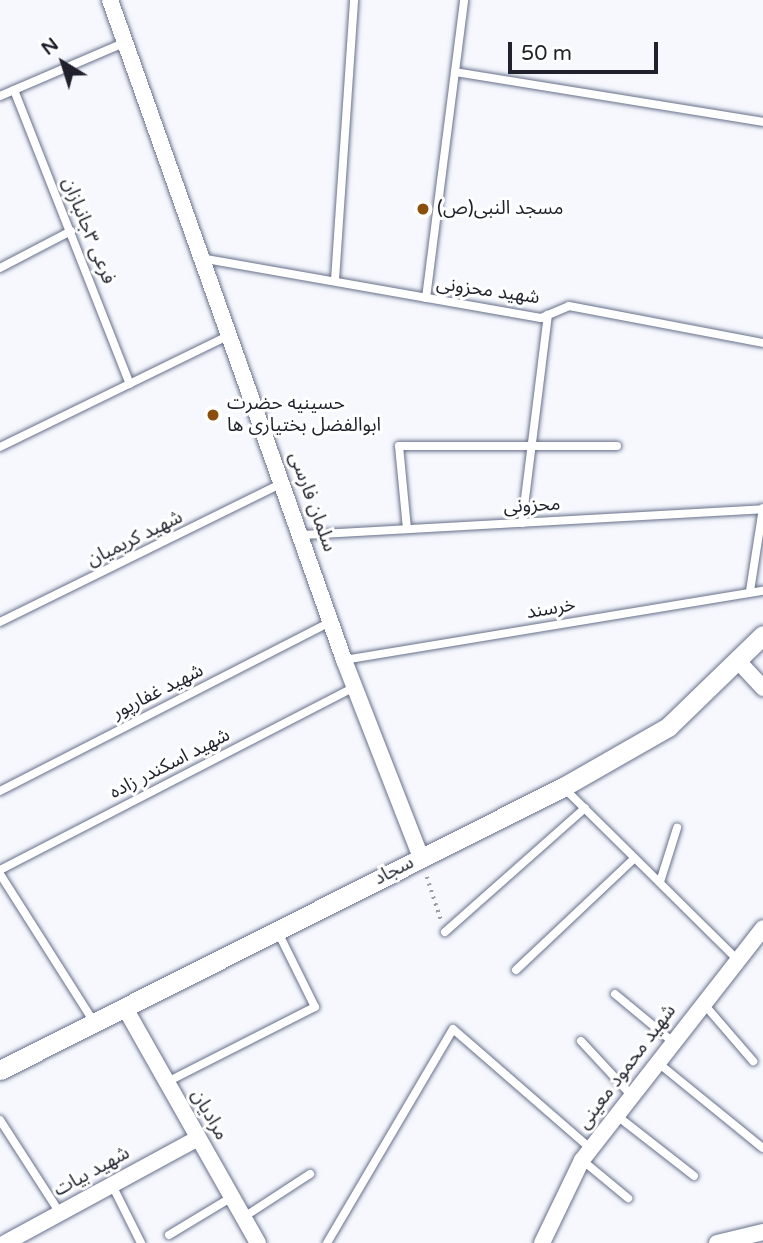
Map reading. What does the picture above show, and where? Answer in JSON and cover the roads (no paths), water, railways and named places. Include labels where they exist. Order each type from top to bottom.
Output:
[{"type":"street","name":"سلمان فارسی","points":[[110,0],[303,535],[344,660],[421,858]]},
{"type":"street","name":"سجاد","points":[[0,1070],[562,786],[668,727],[763,635]]},
{"type":"street","points":[[737,661],[763,688]]},
{"type":"street","name":"شهید محمود معینی","points":[[541,1243],[587,1154],[763,928]]},
{"type":"street","name":"مرادیان","points":[[125,1008],[258,1243]]},
{"type":"street","name":"شهید بیات","points":[[5,1243],[198,1138]]},
{"type":"street","points":[[718,1243],[763,1232]]},
{"type":"lane","points":[[335,280],[354,0]]},
{"type":"lane","points":[[426,298],[464,0]]},
{"type":"lane","points":[[0,96],[126,42]]},
{"type":"lane","points":[[454,72],[763,122]]},
{"type":"lane","name":"فرعی ۳جانبازان","points":[[14,90],[130,384]]},
{"type":"lane","points":[[0,268],[71,231]]},
{"type":"lane","name":"شهید محزونی","points":[[205,259],[541,318],[569,306],[763,344]]},
{"type":"lane","points":[[522,523],[548,315]]},
{"type":"lane","points":[[0,447],[232,335]]},
{"type":"lane","points":[[407,529],[399,446],[617,446]]},
{"type":"lane","name":"شهید کریمیان","points":[[0,622],[283,483]]},
{"type":"lane","points":[[750,591],[763,509]]},
{"type":"lane","name":"محزونی","points":[[303,535],[763,509]]},
{"type":"lane","name":"خرسند","points":[[344,660],[750,591],[763,591]]},
{"type":"lane","name":"شهید غفارپور","points":[[0,791],[331,621]]},
{"type":"lane","name":"شهید اسکندر زاده","points":[[0,872],[355,687]]},
{"type":"lane","points":[[562,786],[737,959]]},
{"type":"lane","points":[[445,932],[584,808]]},
{"type":"lane","points":[[660,882],[677,828]]},
{"type":"lane","points":[[516,970],[635,858]]},
{"type":"lane","points":[[0,872],[94,1023]]},
{"type":"lane","points":[[167,1082],[315,1007],[277,930]]},
{"type":"lane","points":[[615,994],[673,1042]]},
{"type":"lane","points":[[703,1003],[753,1061]]},
{"type":"lane","points":[[327,1243],[453,1029],[587,1154],[628,1198]]},
{"type":"lane","points":[[581,1041],[631,1096]]},
{"type":"lane","points":[[657,1062],[763,1148]]},
{"type":"lane","points":[[616,1115],[694,1175]]},
{"type":"lane","points":[[0,1120],[60,1213]]},
{"type":"lane","points":[[244,1217],[310,1174]]},
{"type":"lane","points":[[112,1185],[141,1243]]},
{"type":"lane","points":[[169,1235],[232,1197]]},
{"type":"place","name":"مسجد النبی(ص)","points":[[423,209]]},
{"type":"place","name":"حسینیه حضرت ابوالفضل بختیاری ها","points":[[213,415]]}]
